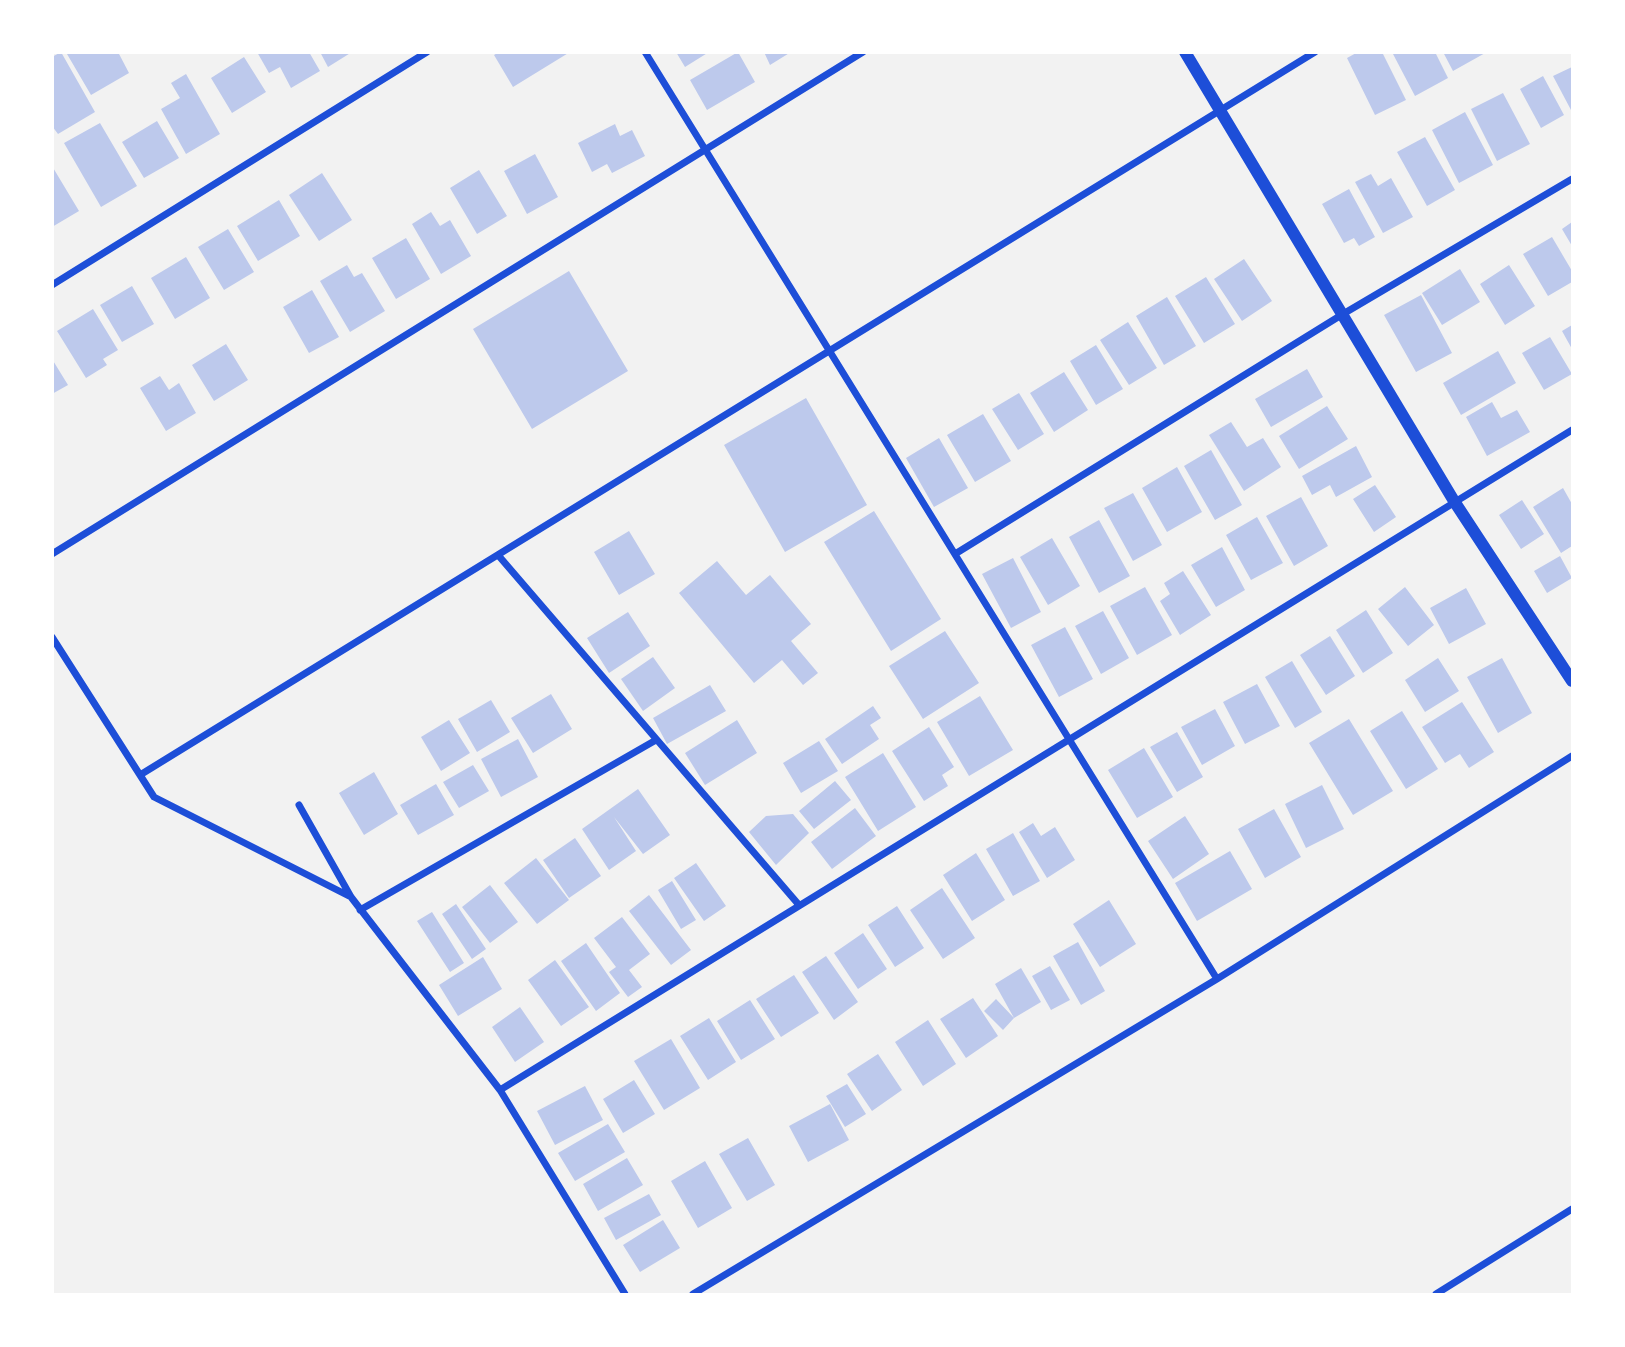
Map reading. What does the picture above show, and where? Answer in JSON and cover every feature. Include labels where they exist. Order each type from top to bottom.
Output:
[{"type":"street","points":[[52,285],[427,52]]},
{"type":"street","points":[[645,52],[1217,979]]},
{"type":"street","points":[[52,554],[863,52]]},
{"type":"street","points":[[1185,52],[1454,501],[1573,681]]},
{"type":"street","points":[[140,775],[1315,52]]},
{"type":"street","points":[[955,554],[1343,314],[1573,179]]},
{"type":"street","points":[[500,1090],[1573,429]]},
{"type":"street","points":[[498,555],[799,905]]},
{"type":"street","points":[[52,637],[154,797],[351,897]]},
{"type":"street","points":[[360,910],[656,740]]},
{"type":"street","points":[[693,1294],[1217,979],[1573,756]]},
{"type":"street","points":[[299,805],[360,910],[500,1090],[625,1294]]},
{"type":"street","points":[[1436,1294],[1573,1209]]},
{"type":"building","points":[[61,52],[95,112],[58,134],[52,126],[52,57]]},
{"type":"building","points":[[118,52],[129,73],[91,95],[67,54]]},
{"type":"building","points":[[257,52],[309,52],[320,71],[291,88],[280,67],[269,73]]},
{"type":"building","points":[[320,52],[352,52],[328,67]]},
{"type":"building","points":[[499,52],[570,52],[513,87],[494,55]]},
{"type":"building","points":[[676,52],[709,52],[685,67]]},
{"type":"building","points":[[738,52],[755,82],[707,110],[690,80]]},
{"type":"building","points":[[764,52],[791,52],[770,65]]},
{"type":"building","points":[[1358,52],[1382,52],[1406,100],[1375,115],[1347,58]]},
{"type":"building","points":[[1435,52],[1448,78],[1415,96],[1393,54]]},
{"type":"building","points":[[1443,52],[1487,52],[1453,71]]},
{"type":"building","points":[[244,57],[266,92],[232,113],[211,78]]},
{"type":"building","points":[[1572,67],[1572,109],[1571,110],[1553,76]]},
{"type":"building","points":[[186,74],[220,134],[186,154],[161,109],[180,98],[171,83]]},
{"type":"building","points":[[1543,76],[1564,115],[1541,128],[1520,89]]},
{"type":"building","points":[[1503,93],[1530,144],[1497,161],[1471,109]]},
{"type":"building","points":[[1465,112],[1493,165],[1459,183],[1432,130]]},
{"type":"building","points":[[157,121],[179,158],[144,178],[122,142]]},
{"type":"building","points":[[100,123],[137,186],[101,207],[64,143]]},
{"type":"building","points":[[615,124],[620,136],[632,130],[645,156],[612,173],[607,164],[592,172],[578,143]]},
{"type":"building","points":[[1425,137],[1455,190],[1427,206],[1397,152]]},
{"type":"building","points":[[535,154],[558,197],[527,214],[504,171]]},
{"type":"building","points":[[52,166],[79,211],[52,227]]},
{"type":"building","points":[[479,170],[507,216],[477,234],[450,188]]},
{"type":"building","points":[[322,173],[352,220],[319,241],[289,195]]},
{"type":"building","points":[[1371,174],[1378,186],[1391,178],[1413,217],[1383,233],[1355,182]]},
{"type":"building","points":[[1349,189],[1375,237],[1359,246],[1354,238],[1344,243],[1322,204]]},
{"type":"building","points":[[279,200],[300,236],[258,261],[237,226]]},
{"type":"building","points":[[431,212],[440,226],[450,220],[471,256],[441,274],[412,224]]},
{"type":"building","points":[[1572,222],[1572,246],[1562,229]]},
{"type":"building","points":[[228,229],[254,272],[224,290],[198,247]]},
{"type":"building","points":[[1552,237],[1572,271],[1572,282],[1548,296],[1523,254]]},
{"type":"building","points":[[406,238],[430,279],[396,299],[372,258]]},
{"type":"building","points":[[186,257],[210,298],[175,319],[151,278]]},
{"type":"building","points":[[1244,259],[1272,301],[1242,321],[1214,279]]},
{"type":"building","points":[[347,265],[354,277],[362,273],[385,311],[350,332],[320,281]]},
{"type":"building","points":[[1509,265],[1535,306],[1505,325],[1480,284]]},
{"type":"building","points":[[1460,269],[1480,302],[1442,325],[1422,293]]},
{"type":"building","points":[[569,271],[628,371],[532,429],[473,329]]},
{"type":"building","points":[[1206,277],[1235,324],[1204,343],[1175,296]]},
{"type":"building","points":[[132,286],[154,324],[122,342],[100,305]]},
{"type":"building","points":[[312,290],[339,337],[309,353],[283,307]]},
{"type":"building","points":[[1421,295],[1452,353],[1416,372],[1384,315]]},
{"type":"building","points":[[1167,297],[1196,346],[1164,365],[1136,316]]},
{"type":"building","points":[[93,309],[118,350],[103,359],[107,365],[86,378],[57,331]]},
{"type":"building","points":[[1128,322],[1157,368],[1129,385],[1100,340]]},
{"type":"building","points":[[1572,325],[1572,349],[1562,331]]},
{"type":"building","points":[[1550,337],[1572,374],[1544,390],[1522,353]]},
{"type":"building","points":[[226,344],[248,380],[214,401],[192,365]]},
{"type":"building","points":[[1096,345],[1123,389],[1096,405],[1070,361]]},
{"type":"building","points":[[1498,351],[1516,383],[1461,415],[1443,383]]},
{"type":"building","points":[[52,359],[68,385],[52,394]]},
{"type":"building","points":[[1307,369],[1323,397],[1271,427],[1255,399]]},
{"type":"building","points":[[1064,372],[1088,410],[1054,432],[1030,393]]},
{"type":"building","points":[[160,376],[169,390],[179,383],[196,413],[166,431],[140,388]]},
{"type":"building","points":[[1019,393],[1044,434],[1018,450],[992,409]]},
{"type":"building","points":[[806,398],[867,505],[785,552],[724,445]]},
{"type":"building","points":[[1492,402],[1501,418],[1517,410],[1530,432],[1487,456],[1466,417]]},
{"type":"building","points":[[1327,406],[1348,439],[1299,469],[1279,436]]},
{"type":"building","points":[[983,414],[1011,461],[975,482],[947,435]]},
{"type":"building","points":[[1231,422],[1247,447],[1263,438],[1281,467],[1244,491],[1209,435]]},
{"type":"building","points":[[939,438],[968,488],[934,507],[906,458]]},
{"type":"building","points":[[1356,446],[1372,477],[1336,497],[1330,485],[1312,495],[1302,476]]},
{"type":"building","points":[[1211,450],[1242,505],[1215,520],[1184,466]]},
{"type":"building","points":[[1177,467],[1202,512],[1167,532],[1142,488]]},
{"type":"building","points":[[1375,485],[1396,517],[1374,532],[1353,499]]},
{"type":"building","points":[[1563,488],[1572,504],[1572,546],[1561,553],[1533,507]]},
{"type":"building","points":[[1133,493],[1162,545],[1133,561],[1104,508]]},
{"type":"building","points":[[1301,497],[1328,546],[1294,566],[1266,516]]},
{"type":"building","points":[[1522,500],[1544,534],[1521,549],[1499,515]]},
{"type":"building","points":[[874,511],[941,619],[891,651],[824,542]]},
{"type":"building","points":[[1257,517],[1283,563],[1251,580],[1226,535]]},
{"type":"building","points":[[1099,520],[1130,576],[1099,593],[1069,537]]},
{"type":"building","points":[[629,531],[655,574],[619,595],[594,552]]},
{"type":"building","points":[[1052,538],[1080,586],[1048,605],[1020,557]]},
{"type":"building","points":[[1222,547],[1245,590],[1216,607],[1191,565]]},
{"type":"building","points":[[1560,556],[1572,578],[1547,593],[1534,571]]},
{"type":"building","points":[[1013,558],[1041,612],[1011,628],[982,574]]},
{"type":"building","points":[[717,561],[746,595],[770,575],[811,624],[791,641],[818,673],[803,685],[782,660],[754,683],[679,593]]},
{"type":"building","points":[[1183,571],[1211,615],[1180,635],[1160,601],[1170,594],[1164,583]]},
{"type":"building","points":[[1145,587],[1172,635],[1137,655],[1110,606]]},
{"type":"building","points":[[1405,587],[1434,625],[1408,646],[1378,609]]},
{"type":"building","points":[[1466,588],[1486,624],[1449,644],[1430,608]]},
{"type":"building","points":[[1366,610],[1393,653],[1363,673],[1336,630]]},
{"type":"building","points":[[1103,611],[1129,658],[1101,674],[1075,626]]},
{"type":"building","points":[[628,612],[650,646],[609,673],[587,638]]},
{"type":"building","points":[[1065,627],[1093,679],[1059,697],[1031,645]]},
{"type":"building","points":[[945,631],[979,683],[923,719],[889,666]]},
{"type":"building","points":[[1330,636],[1355,676],[1326,695],[1300,655]]},
{"type":"building","points":[[653,657],[675,688],[643,711],[621,679]]},
{"type":"building","points":[[1438,658],[1459,691],[1425,712],[1405,680]]},
{"type":"building","points":[[1502,658],[1532,713],[1498,733],[1467,677]]},
{"type":"building","points":[[1292,661],[1322,712],[1295,728],[1265,677]]},
{"type":"building","points":[[1257,684],[1280,726],[1245,744],[1223,702]]},
{"type":"building","points":[[710,685],[726,711],[667,744],[653,718]]},
{"type":"building","points":[[551,694],[572,729],[533,753],[511,718]]},
{"type":"building","points":[[980,696],[1013,750],[969,776],[937,722]]},
{"type":"building","points":[[491,700],[510,732],[477,752],[458,719]]},
{"type":"building","points":[[1462,702],[1494,752],[1469,768],[1460,754],[1445,763],[1422,727]]},
{"type":"building","points":[[873,706],[881,718],[870,725],[879,739],[842,764],[825,739]]},
{"type":"building","points":[[1215,709],[1235,746],[1202,765],[1181,727]]},
{"type":"building","points":[[1402,711],[1438,769],[1406,789],[1370,731]]},
{"type":"building","points":[[1349,719],[1393,791],[1353,815],[1309,743]]},
{"type":"building","points":[[449,720],[470,753],[441,771],[421,737]]},
{"type":"building","points":[[737,720],[757,753],[705,785],[685,753]]},
{"type":"building","points":[[929,727],[954,767],[942,775],[948,786],[924,801],[892,751]]},
{"type":"building","points":[[1177,732],[1203,777],[1177,792],[1150,747]]},
{"type":"building","points":[[518,739],[538,777],[501,797],[481,759]]},
{"type":"building","points":[[819,741],[838,771],[801,793],[783,763]]},
{"type":"building","points":[[1144,748],[1173,797],[1137,818],[1108,770]]},
{"type":"building","points":[[883,753],[916,807],[878,831],[845,777]]},
{"type":"building","points":[[473,765],[489,791],[459,808],[443,782]]},
{"type":"building","points":[[374,772],[398,814],[364,835],[339,793]]},
{"type":"building","points":[[835,781],[851,800],[814,829],[799,811]]},
{"type":"building","points":[[436,784],[454,815],[418,835],[400,805]]},
{"type":"building","points":[[1322,785],[1344,829],[1306,848],[1285,804]]},
{"type":"building","points":[[638,789],[670,835],[643,854],[614,817],[636,851],[609,870],[582,829]]},
{"type":"building","points":[[855,808],[876,836],[832,869],[811,842]]},
{"type":"building","points":[[1274,809],[1301,857],[1265,878],[1238,829]]},
{"type":"building","points":[[793,814],[809,833],[776,865],[749,832],[766,816]]},
{"type":"building","points":[[1185,816],[1209,854],[1173,879],[1148,841]]},
{"type":"building","points":[[1033,823],[1041,836],[1055,827],[1075,860],[1047,878],[1019,832]]},
{"type":"building","points":[[1013,833],[1040,881],[1013,896],[986,849]]},
{"type":"building","points":[[575,838],[601,876],[569,898],[543,860]]},
{"type":"building","points":[[1230,851],[1252,889],[1197,921],[1175,883]]},
{"type":"building","points":[[976,853],[1005,900],[972,921],[943,875]]},
{"type":"building","points":[[536,858],[569,900],[537,924],[504,883]]},
{"type":"building","points":[[696,863],[726,906],[704,921],[674,878]]},
{"type":"building","points":[[672,881],[696,920],[681,929],[658,890]]},
{"type":"building","points":[[490,885],[518,922],[490,943],[462,907]]},
{"type":"building","points":[[942,888],[975,938],[943,959],[910,910]]},
{"type":"building","points":[[649,895],[691,950],[671,965],[629,911]]},
{"type":"building","points":[[1109,900],[1136,944],[1100,967],[1073,924]]},
{"type":"building","points":[[456,904],[486,949],[472,959],[442,914]]},
{"type":"building","points":[[897,906],[924,948],[895,967],[868,925]]},
{"type":"building","points":[[432,912],[464,963],[450,972],[417,921]]},
{"type":"building","points":[[622,917],[650,954],[629,970],[642,987],[628,997],[609,972],[616,967],[594,938]]},
{"type":"building","points":[[863,933],[887,969],[858,989],[834,953]]},
{"type":"building","points":[[1078,942],[1105,991],[1081,1005],[1053,956]]},
{"type":"building","points":[[586,943],[620,993],[596,1011],[561,961]]},
{"type":"building","points":[[826,956],[858,1002],[834,1020],[802,972]]},
{"type":"building","points":[[483,957],[502,989],[458,1016],[439,985]]},
{"type":"building","points":[[555,960],[589,1007],[561,1026],[528,980]]},
{"type":"building","points":[[1050,966],[1070,1000],[1051,1010],[1032,976]]},
{"type":"building","points":[[1021,968],[1041,1002],[1014,1018],[995,984]]},
{"type":"building","points":[[794,975],[819,1013],[781,1037],[756,999]]},
{"type":"building","points":[[973,998],[998,1036],[966,1058],[940,1019]]},
{"type":"building","points":[[996,999],[1014,1018],[1003,1030],[984,1011]]},
{"type":"building","points":[[750,1000],[775,1039],[741,1060],[717,1021]]},
{"type":"building","points":[[520,1007],[544,1042],[515,1062],[492,1027]]},
{"type":"building","points":[[709,1018],[736,1062],[708,1080],[680,1036]]},
{"type":"building","points":[[928,1020],[956,1064],[923,1086],[895,1042]]},
{"type":"building","points":[[671,1039],[700,1088],[664,1110],[634,1061]]},
{"type":"building","points":[[878,1054],[902,1090],[872,1111],[847,1074]]},
{"type":"building","points":[[634,1080],[655,1114],[623,1133],[603,1099]]},
{"type":"building","points":[[847,1084],[866,1114],[845,1127],[826,1096]]},
{"type":"building","points":[[585,1086],[603,1120],[555,1145],[537,1111]]},
{"type":"building","points":[[830,1104],[849,1140],[808,1162],[789,1126]]},
{"type":"building","points":[[608,1124],[625,1152],[575,1181],[558,1153]]},
{"type":"building","points":[[748,1138],[775,1185],[747,1201],[719,1154]]},
{"type":"building","points":[[627,1158],[643,1185],[598,1211],[583,1184]]},
{"type":"building","points":[[705,1161],[732,1208],[698,1228],[671,1181]]},
{"type":"building","points":[[649,1194],[661,1215],[616,1240],[604,1218]]},
{"type":"building","points":[[663,1220],[680,1248],[640,1272],[623,1245]]}]
